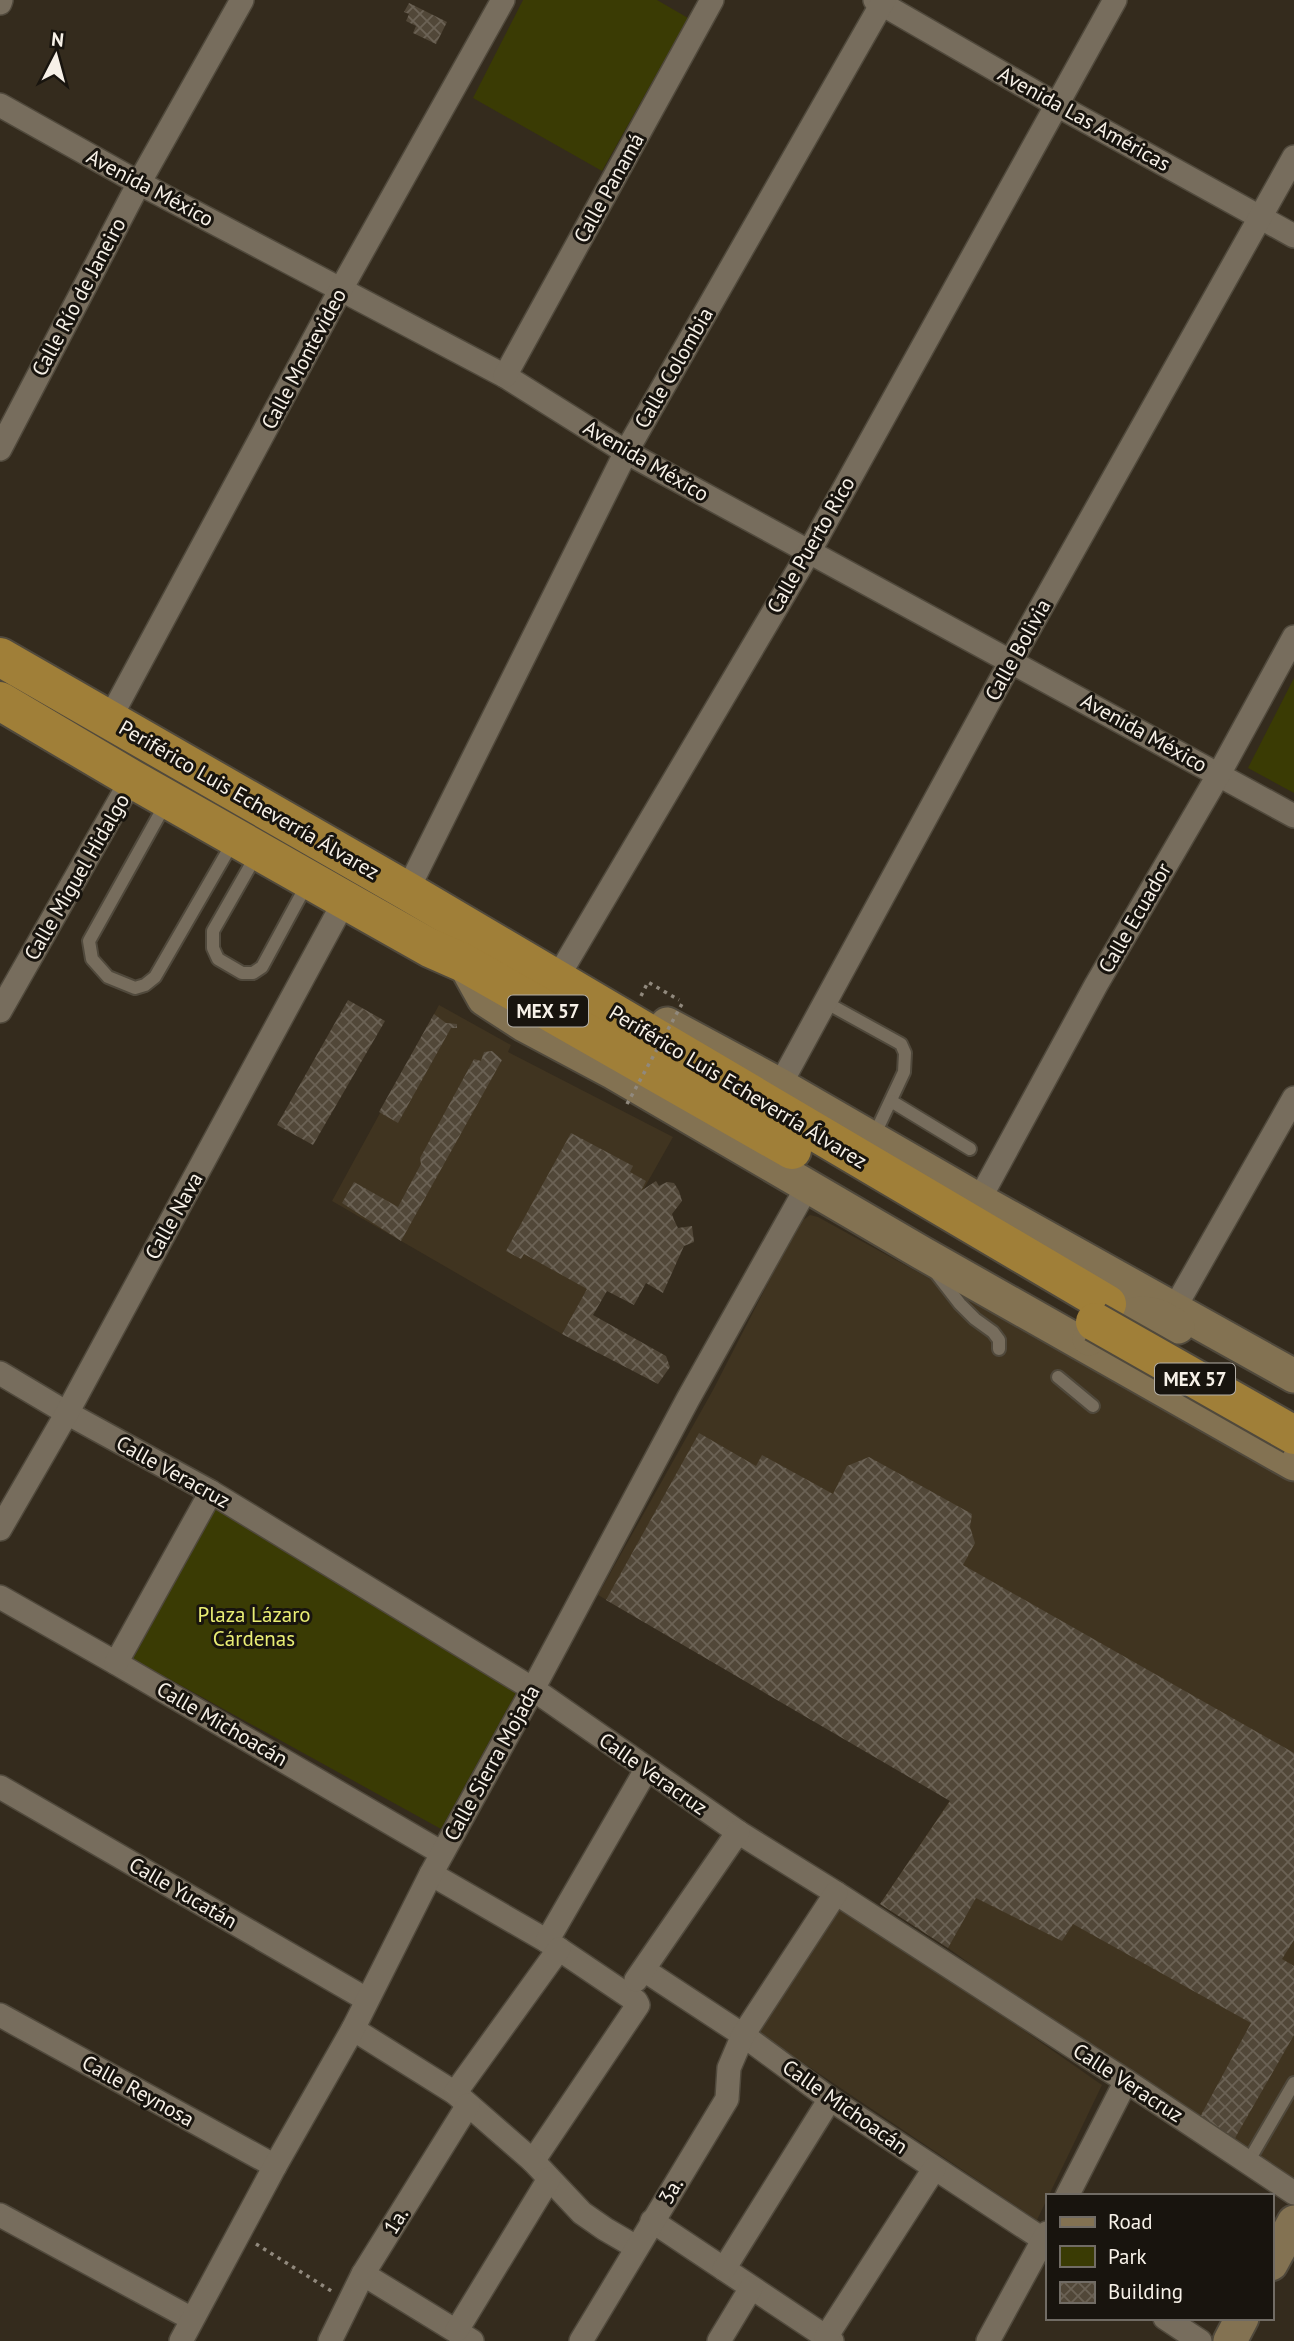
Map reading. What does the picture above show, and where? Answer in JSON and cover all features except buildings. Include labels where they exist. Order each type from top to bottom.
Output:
[{"type":"highway","name":"Periférico Luis Echeverría Álvarez","points":[[0,657],[565,985],[1095,1324],[1294,1410]]},
{"type":"highway","name":"Periférico Luis Echeverría Álvarez","points":[[0,701],[309,880],[430,948],[464,963],[1294,1435]]},
{"type":"street","name":"Calle Río de Janeiro","points":[[0,449],[139,183],[242,0]]},
{"type":"street","name":"Calle Montevideo","points":[[109,720],[341,289],[503,0]]},
{"type":"street","name":"Calle Panamá","points":[[505,376],[712,0]]},
{"type":"street","name":"Calle Puerto Rico","points":[[565,985],[1115,0]]},
{"type":"street","name":"Avenida Las Américas","points":[[880,1],[1057,105],[1294,236]]},
{"type":"street","name":"Calle Colombia","points":[[407,891],[626,452],[880,1]]},
{"type":"street","name":"Avenida México","points":[[0,105],[139,183],[505,376],[626,452],[1294,816]]},
{"type":"street","name":"Calle Bolivia","points":[[780,1085],[1011,661],[1294,157]]},
{"type":"street","name":"Calle Ecuador","points":[[979,1200],[1096,985],[1219,774],[1294,637]]},
{"type":"street","points":[[0,713],[55,734]]},
{"type":"street","name":"Calle Miguel Hidalgo","points":[[0,1011],[132,779]]},
{"type":"street","name":"Calle Nava","points":[[0,1530],[67,1413],[345,900]]},
{"type":"street","points":[[464,963],[484,999],[504,1012],[922,1253],[1095,1324],[1179,1400],[1294,1464]]},
{"type":"street","points":[[565,985],[635,1007],[780,1085],[1294,1376]]},
{"type":"street","points":[[1174,1309],[1294,1098]]},
{"type":"street","name":"Calle Sierra Mojada","points":[[181,2341],[275,2166],[353,2029],[430,1874],[533,1689],[688,1399],[807,1187]]},
{"type":"street","points":[[1095,1324],[1097,1332],[1118,1320],[1145,1313],[1159,1316],[1294,1390]]},
{"type":"street","name":"Calle Veracruz","points":[[0,1373],[211,1492],[533,1689],[738,1832],[1126,2081],[1294,2193]]},
{"type":"street","points":[[1179,1400],[1198,1399],[1224,1406],[1294,1442]]},
{"type":"street","points":[[116,1662],[211,1492]]},
{"type":"street","name":"Calle Michoacán","points":[[0,1597],[442,1853]]},
{"type":"street","name":"1a.","points":[[330,2341],[363,2274],[553,1945],[646,1770]]},
{"type":"street","name":"Calle Yucatán","points":[[0,1787],[366,1999]]},
{"type":"street","points":[[533,2161],[631,1999],[644,1970],[738,1832]]},
{"type":"street","points":[[430,1874],[553,1945],[631,1999]]},
{"type":"street","name":"3a.","points":[[581,2341],[727,2099],[729,2068],[743,2035],[836,1893]]},
{"type":"street","name":"Calle Michoacán","points":[[644,1970],[743,2035],[830,2099],[934,2169],[1046,2239]]},
{"type":"street","name":"Calle Reynosa","points":[[0,2015],[275,2166]]},
{"type":"street","points":[[353,2029],[462,2099],[533,2161],[582,2213],[605,2230],[636,2247]]},
{"type":"street","points":[[1068,2194],[1126,2081]]},
{"type":"street","points":[[724,2269],[830,2099]]},
{"type":"street","points":[[652,2221],[829,2339],[934,2169]]},
{"type":"street","points":[[363,2274],[465,2338],[549,2179]]},
{"type":"street","points":[[0,2215],[192,2319]]},
{"type":"street","points":[[1273,2260],[1294,2221]]},
{"type":"street","points":[[988,2341],[1046,2239]]},
{"type":"street","points":[[719,2341],[751,2288]]},
{"type":"street","points":[[1168,2320],[1200,2341]]},
{"type":"street","points":[[1230,2341],[1241,2320]]},
{"type":"lane","points":[[168,800],[89,941],[92,959],[108,977],[135,988],[145,985],[155,977],[247,844]]},
{"type":"lane","points":[[247,844],[213,932],[213,948],[218,959],[242,974],[253,973],[262,967],[309,880]]},
{"type":"lane","points":[[825,1002],[901,1044],[905,1052],[904,1072],[873,1139]]},
{"type":"lane","points":[[891,1101],[970,1149]]},
{"type":"lane","points":[[922,1253],[955,1298],[975,1319],[993,1332],[999,1340],[999,1349]]},
{"type":"lane","points":[[1058,1377],[1093,1406]]},
{"type":"lane","points":[[1248,2162],[1294,2082]]},
{"type":"path","points":[[627,1104],[683,1003],[648,982],[635,1007]]},
{"type":"path","points":[[240,2234],[351,2302]]},
{"type":"shaded area","points":[[439,1005],[511,1045],[508,1052],[673,1137],[562,1334],[332,1201]]},
{"type":"shaded area","points":[[810,1215],[1294,1480],[1294,2180],[880,1904],[950,1800],[598,1595],[713,1390],[799,1223]]},
{"type":"shaded area","points":[[841,1903],[1102,2085],[1050,2194],[1046,2194],[1046,2201],[1037,2220],[757,2032]]},
{"type":"green space","points":[[523,0],[657,0],[688,18],[602,171],[473,98]]},
{"type":"green space","points":[[1294,678],[1294,793],[1248,768]]},
{"type":"green space","name":"Plaza Lázaro Cárdenas","points":[[217,1505],[522,1682],[441,1829],[133,1659]]}]
